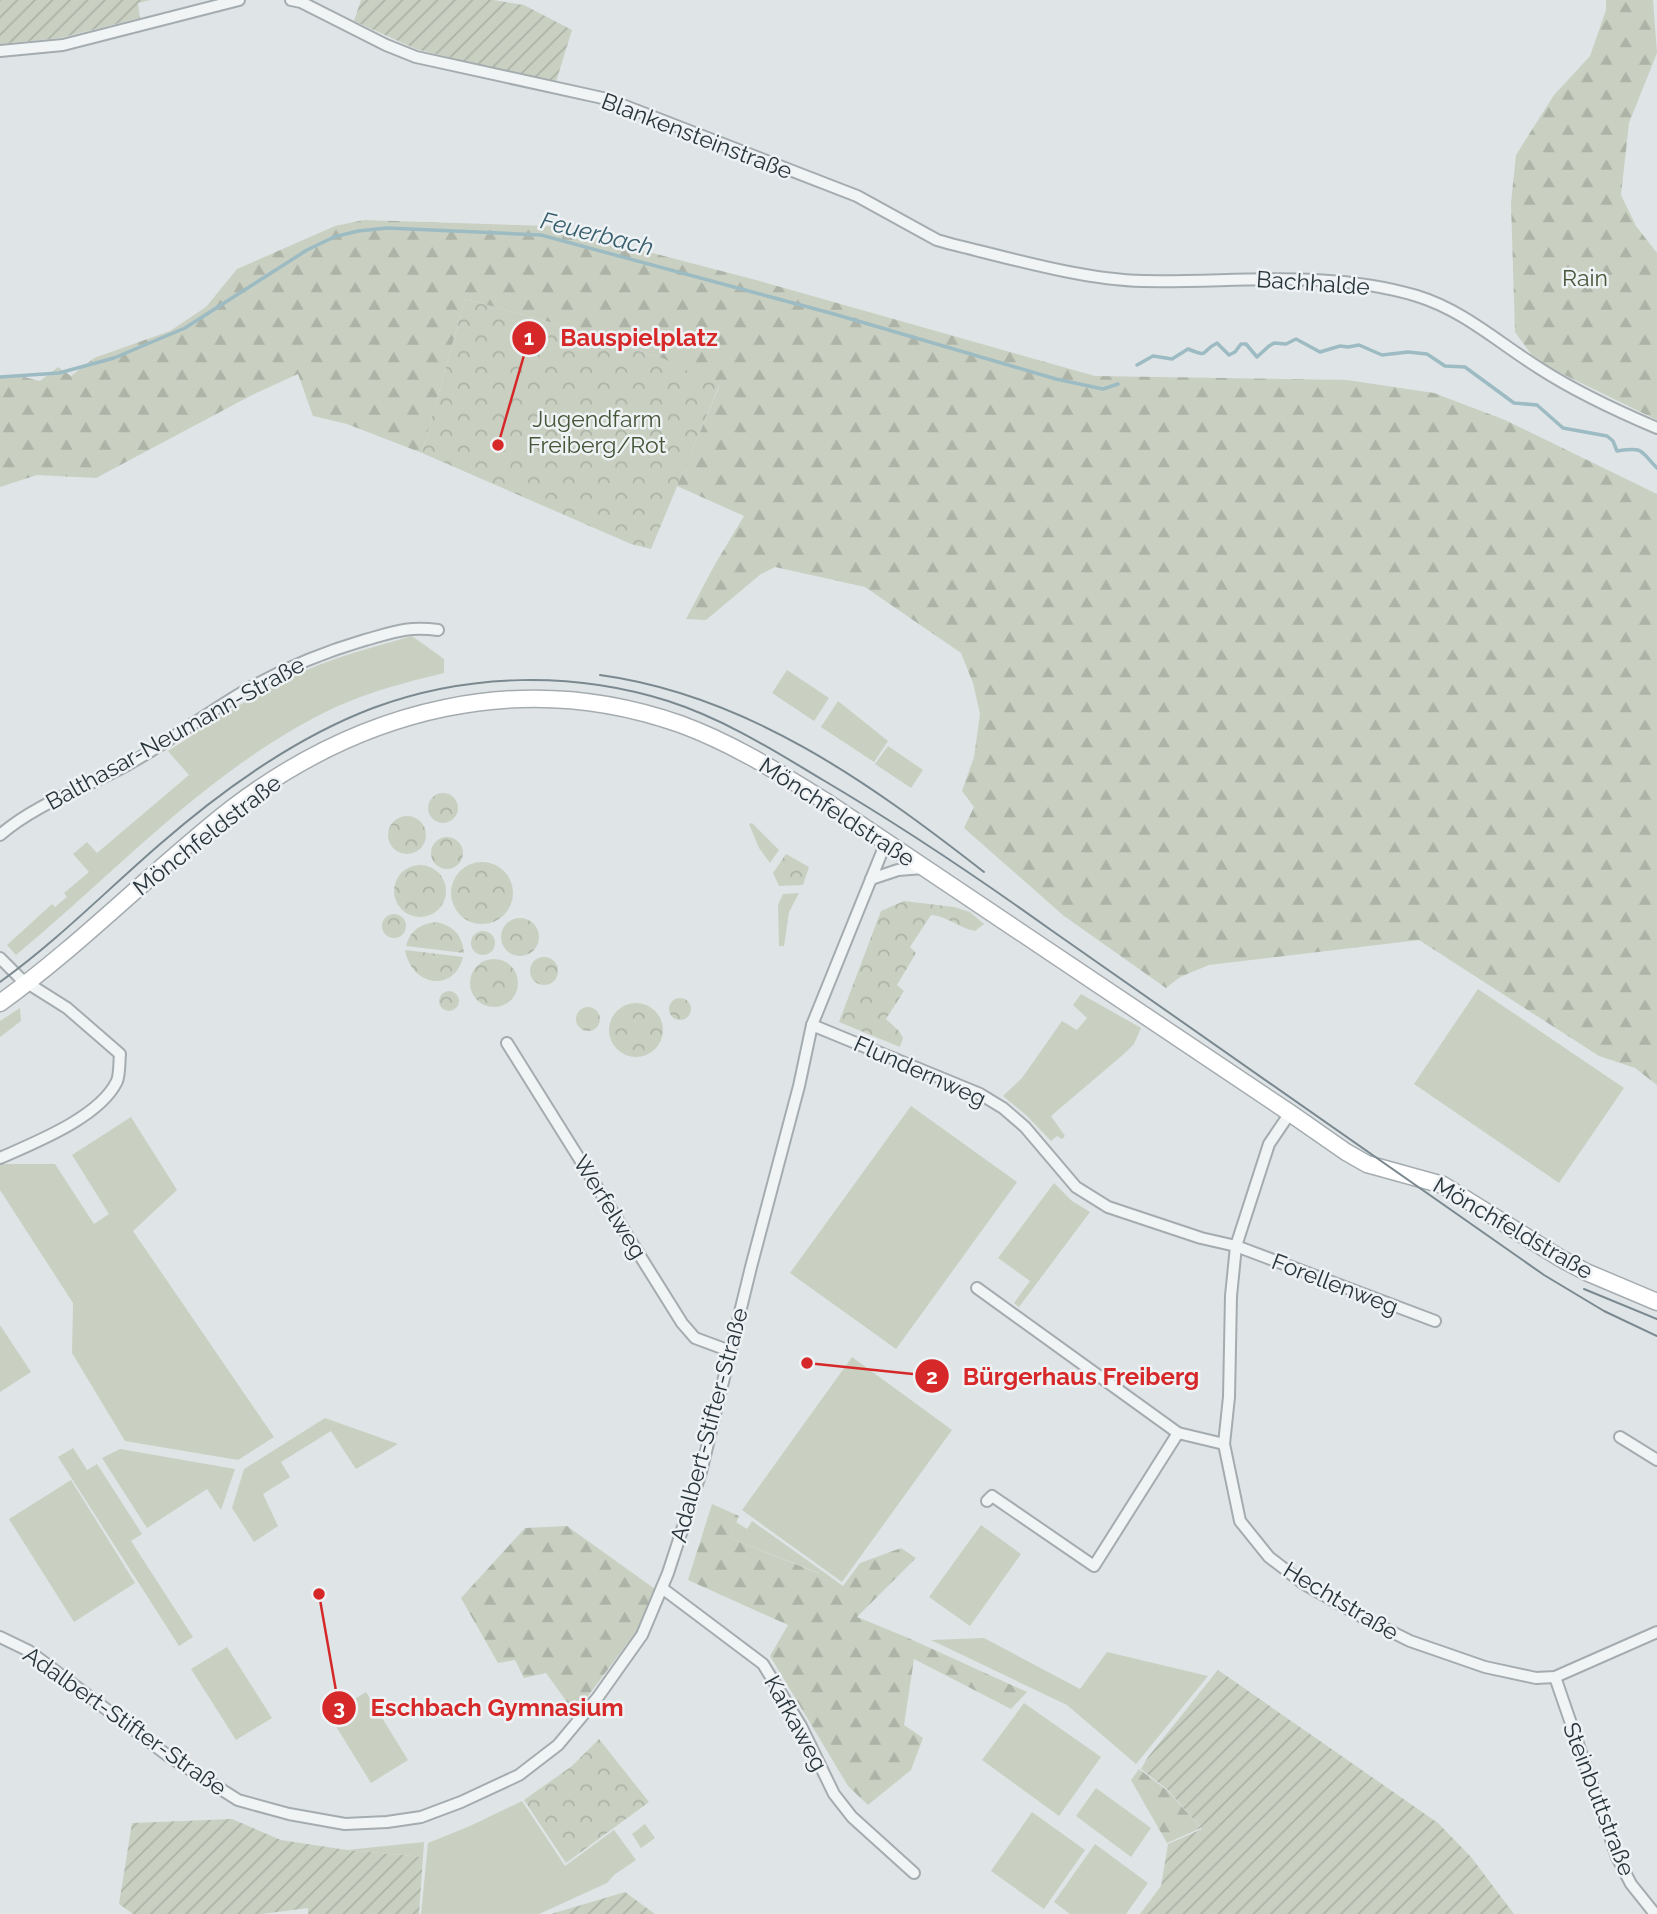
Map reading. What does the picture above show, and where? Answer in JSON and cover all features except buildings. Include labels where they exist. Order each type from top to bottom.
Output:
[{"type":"main road","name":"Mönchfeldstraße","points":[[0,1003],[28,983],[232,809],[318,753],[374,728],[434,709],[476,702],[544,698],[610,705],[680,724],[762,762],[886,842],[1346,1152],[1367,1164],[1443,1185],[1569,1263],[1657,1302]]},
{"type":"street","points":[[0,51],[63,46],[239,0]]},
{"type":"street","name":"Blankensteinstraße","points":[[291,0],[301,2],[386,45],[416,57],[607,99],[857,196],[937,240]]},
{"type":"street","name":"Bachhalde","points":[[937,240],[1082,273],[1140,281],[1256,278],[1320,280],[1380,287],[1418,296],[1458,313],[1542,370],[1657,428]]},
{"type":"street","name":"Balthasar-Neumann-Straße","points":[[0,835],[38,808],[126,765],[249,688],[301,662],[341,647],[414,626],[438,630]]},
{"type":"street","name":"Adalbert-Stifter-Straße","points":[[0,1637],[30,1651],[167,1755],[238,1800],[289,1814],[345,1824],[387,1822],[421,1816],[461,1802],[519,1775],[558,1745],[598,1697],[642,1635],[668,1573],[701,1472],[812,1025],[886,842]]},
{"type":"street","points":[[871,879],[898,870],[924,868]]},
{"type":"street","points":[[0,958],[120,1054],[118,1078],[104,1101],[51,1136],[0,1158]]},
{"type":"street","name":"Flundernweg","points":[[812,1025],[980,1094],[1003,1108],[1025,1127],[1076,1186],[1108,1207],[1200,1238],[1236,1246]]},
{"type":"street","name":"Werfelweg","points":[[507,1043],[682,1323],[695,1339],[730,1351]]},
{"type":"street","name":"Hechtstraße","points":[[1290,1113],[1269,1144],[1236,1246],[1231,1296],[1229,1397],[1224,1444],[1240,1521],[1269,1557],[1304,1584],[1364,1619],[1409,1641],[1485,1667],[1536,1678],[1555,1677],[1657,1632]]},
{"type":"street","name":"Forellenweg","points":[[1236,1246],[1435,1321]]},
{"type":"street","points":[[977,1288],[1178,1433],[1224,1444]]},
{"type":"street","points":[[987,1501],[992,1496],[1094,1566],[1178,1433]]},
{"type":"street","points":[[1620,1437],[1657,1460]]},
{"type":"street","name":"Kafkaweg","points":[[662,1588],[763,1664],[801,1726],[834,1794],[852,1817],[914,1873]]},
{"type":"street","name":"Steinbuttstraße","points":[[1555,1677],[1617,1857],[1631,1884],[1655,1914]]},
{"type":"green space","points":[[0,0],[150,0],[138,3],[140,18],[60,38],[0,44]]},
{"type":"green space","points":[[361,0],[493,0],[524,5],[572,30],[555,85],[416,49],[354,21]]},
{"type":"green space","name":"Rain","points":[[1606,0],[1653,0],[1657,53],[1629,123],[1621,195],[1636,226],[1657,253],[1657,420],[1536,361],[1515,332],[1511,203],[1516,155],[1554,95],[1590,56],[1606,10]]},
{"type":"green space","points":[[364,220],[549,226],[756,280],[1095,376],[1347,380],[1434,393],[1505,420],[1657,494],[1657,1085],[1635,1068],[1599,1056],[1419,940],[1209,965],[1180,977],[1166,988],[1064,916],[964,828],[974,807],[962,791],[974,757],[980,714],[973,683],[961,653],[865,587],[775,567],[761,574],[706,620],[686,619],[744,516],[677,486],[719,387],[664,359],[546,321],[465,299],[422,453],[347,424],[313,416],[298,374],[252,395],[96,478],[37,475],[0,487],[0,376],[20,376],[40,381],[58,367],[71,376],[94,358],[170,331],[206,307],[237,269],[335,226]]},
{"type":"green space","name":"Jugendfarm Freiberg/Rot","points":[[465,299],[546,321],[664,359],[719,386],[651,549],[631,544],[422,453]]},
{"type":"green space","points":[[412,636],[444,659],[444,673],[364,696],[338,706],[293,730],[250,757],[169,820],[16,955],[7,945],[52,904],[55,907],[67,897],[64,893],[89,872],[73,854],[87,842],[97,853],[189,775],[168,751],[290,677],[334,659]]},
{"type":"green space","points":[[787,670],[829,698],[814,721],[772,693]]},
{"type":"green space","points":[[838,701],[888,741],[874,762],[821,727]]},
{"type":"green space","points":[[888,746],[923,770],[911,788],[875,764]]},
{"type":"green space","points":[[443,793],[449,794],[457,802],[457,814],[449,822],[443,823],[437,822],[429,814],[428,808],[429,802],[437,794]]},
{"type":"green space","points":[[407,816],[421,821],[426,835],[421,849],[407,854],[393,849],[388,835],[393,821]]},
{"type":"green space","points":[[752,823],[779,850],[770,863],[759,848],[749,824]]},
{"type":"green space","points":[[447,837],[458,842],[463,853],[458,864],[447,869],[436,864],[431,853],[436,842]]},
{"type":"green space","points":[[786,854],[809,867],[803,885],[779,886],[773,873]]},
{"type":"green space","points":[[482,862],[504,871],[513,893],[504,915],[482,924],[460,915],[451,893],[460,871]]},
{"type":"green space","points":[[420,865],[430,867],[438,873],[444,881],[444,901],[438,909],[430,915],[420,917],[410,915],[402,909],[396,901],[394,891],[396,881],[402,873],[410,867]]},
{"type":"green space","points":[[799,893],[789,912],[784,946],[779,946],[778,905],[783,894]]},
{"type":"green space","points":[[904,901],[954,907],[970,912],[984,924],[975,931],[931,915],[910,947],[916,953],[897,985],[904,991],[886,1019],[903,1038],[900,1047],[839,1022],[881,911]]},
{"type":"green space","points":[[394,914],[405,921],[406,926],[399,937],[394,938],[383,931],[382,926],[389,915]]},
{"type":"green space","points":[[520,918],[534,923],[539,937],[534,951],[520,956],[506,951],[501,937],[506,923]]},
{"type":"green space","points":[[436,922],[456,932],[464,953],[406,946],[417,929]]},
{"type":"green space","points":[[483,931],[492,934],[495,943],[492,952],[483,955],[474,952],[471,943],[474,934]]},
{"type":"green space","points":[[405,950],[463,957],[452,976],[434,981],[416,972],[409,963]]},
{"type":"green space","points":[[544,957],[554,961],[558,971],[554,981],[544,985],[534,981],[530,971],[534,961]]},
{"type":"green space","points":[[494,959],[511,966],[518,983],[511,1000],[494,1007],[477,1000],[470,983],[477,966]]},
{"type":"green space","points":[[1478,989],[1624,1088],[1559,1183],[1414,1084]]},
{"type":"green space","points":[[449,991],[456,994],[459,1001],[456,1008],[449,1011],[442,1008],[439,1001],[442,994]]},
{"type":"green space","points":[[1081,994],[1141,1028],[1134,1044],[1125,1053],[1051,1116],[1065,1136],[1062,1139],[1057,1136],[1051,1141],[1003,1096],[1022,1078],[1062,1021],[1077,1030],[1087,1018],[1073,1005]]},
{"type":"green space","points":[[680,998],[688,1001],[691,1009],[688,1017],[680,1020],[672,1017],[669,1009],[672,1001]]},
{"type":"green space","points":[[636,1003],[655,1011],[663,1030],[655,1049],[636,1057],[617,1049],[609,1030],[617,1011]]},
{"type":"green space","points":[[588,1007],[596,1011],[600,1019],[596,1027],[588,1031],[580,1027],[576,1019],[580,1011]]},
{"type":"green space","points":[[20,1008],[21,1021],[0,1037],[0,1021]]},
{"type":"green space","points":[[911,1106],[1017,1182],[896,1349],[790,1273]]},
{"type":"green space","points":[[131,1117],[177,1190],[133,1231],[274,1437],[238,1460],[125,1441],[72,1353],[73,1303],[0,1190],[0,1164],[55,1164],[94,1224],[109,1214],[72,1155]]},
{"type":"green space","points":[[1054,1183],[1072,1201],[1090,1212],[1019,1307],[1014,1303],[1030,1281],[998,1258]]},
{"type":"green space","points":[[0,1325],[31,1372],[0,1392]]},
{"type":"green space","points":[[852,1357],[952,1430],[842,1582],[742,1510]]},
{"type":"green space","points":[[325,1418],[398,1444],[356,1469],[331,1431],[281,1462],[290,1477],[263,1494],[278,1526],[254,1542],[232,1508],[244,1469]]},
{"type":"green space","points":[[73,1448],[87,1470],[97,1464],[142,1534],[131,1541],[193,1637],[179,1646],[58,1457]]},
{"type":"green space","points":[[120,1449],[235,1469],[221,1510],[207,1489],[147,1528],[102,1458]]},
{"type":"green space","points":[[71,1480],[135,1583],[74,1622],[9,1519]]},
{"type":"green space","points":[[712,1504],[739,1516],[730,1538],[818,1573],[821,1570],[843,1586],[860,1563],[901,1548],[916,1558],[857,1617],[1027,1692],[1011,1709],[914,1659],[904,1725],[923,1738],[911,1770],[868,1805],[848,1786],[770,1656],[788,1625],[688,1580]]},
{"type":"green space","points":[[752,1521],[821,1570],[819,1573],[730,1538],[736,1522],[747,1529]]},
{"type":"green space","points":[[981,1525],[1021,1554],[970,1626],[929,1597]]},
{"type":"green space","points":[[567,1526],[655,1589],[636,1632],[575,1713],[546,1673],[524,1678],[515,1660],[498,1663],[461,1598],[525,1528]]},
{"type":"green space","points":[[984,1638],[1080,1689],[1107,1652],[1208,1676],[1136,1764],[1067,1705],[931,1640]]},
{"type":"green space","points":[[227,1647],[272,1718],[236,1740],[191,1669]]},
{"type":"green space","points":[[1218,1670],[1438,1823],[1471,1857],[1514,1914],[1140,1914],[1161,1886],[1168,1844],[1202,1829],[1168,1790],[1141,1769]]},
{"type":"green space","points":[[366,1692],[408,1760],[371,1783],[329,1715]]},
{"type":"green space","points":[[1024,1703],[1101,1757],[1059,1816],[982,1760]]},
{"type":"green space","points":[[599,1739],[649,1802],[566,1863],[524,1800],[572,1766]]},
{"type":"green space","points":[[1139,1769],[1168,1791],[1201,1828],[1167,1843],[1131,1780]]},
{"type":"green space","points":[[1096,1788],[1151,1828],[1131,1857],[1076,1816]]},
{"type":"green space","points":[[522,1801],[565,1866],[614,1830],[636,1860],[607,1883],[539,1914],[421,1914],[428,1843]]},
{"type":"green space","points":[[1032,1812],[1085,1850],[1044,1909],[991,1871]]},
{"type":"green space","points":[[232,1819],[281,1840],[423,1857],[419,1914],[308,1914],[308,1908],[262,1914],[133,1914],[119,1904],[132,1823]]},
{"type":"green space","points":[[645,1824],[655,1838],[641,1848],[632,1834]]},
{"type":"green space","points":[[424,1842],[423,1857],[347,1850]]},
{"type":"green space","points":[[1095,1844],[1148,1883],[1126,1914],[1070,1914],[1054,1902]]},
{"type":"green space","points":[[625,1892],[655,1914],[551,1914]]},
{"type":"waterway","name":"Feuerbach","points":[[0,377],[59,373],[114,358],[185,328],[307,250],[334,237],[387,228],[541,235],[834,314],[1056,379],[1103,389],[1118,384]]},
{"type":"waterway","name":"Feuerbach","points":[[1137,365],[1153,356],[1172,359],[1188,349],[1204,353],[1217,343],[1229,355],[1241,344],[1246,344],[1257,357],[1274,343],[1286,344],[1296,339],[1320,352],[1340,346],[1359,345],[1382,355],[1408,352],[1427,354],[1445,366],[1465,367],[1514,403],[1537,405],[1563,428],[1607,436],[1613,441],[1617,451],[1641,451],[1657,468]]},
{"type":"tram line","points":[[600,675],[654,686],[706,702],[756,723],[804,748],[897,806],[984,872]]},
{"type":"tram line","points":[[0,982],[61,933],[159,845],[234,785],[287,750],[344,720],[409,696],[483,682],[558,681],[632,691],[689,708],[728,726],[881,815],[939,852],[1544,1275],[1604,1311],[1657,1336]]},
{"type":"tram line","points":[[1584,1289],[1657,1319]]},
{"type":"place","name":"Bauspielplatz","points":[[498,445]]},
{"type":"place","name":"Bürgerhaus Freiberg","points":[[807,1363]]},
{"type":"place","name":"Eschbach Gymnasium","points":[[319,1594]]}]
